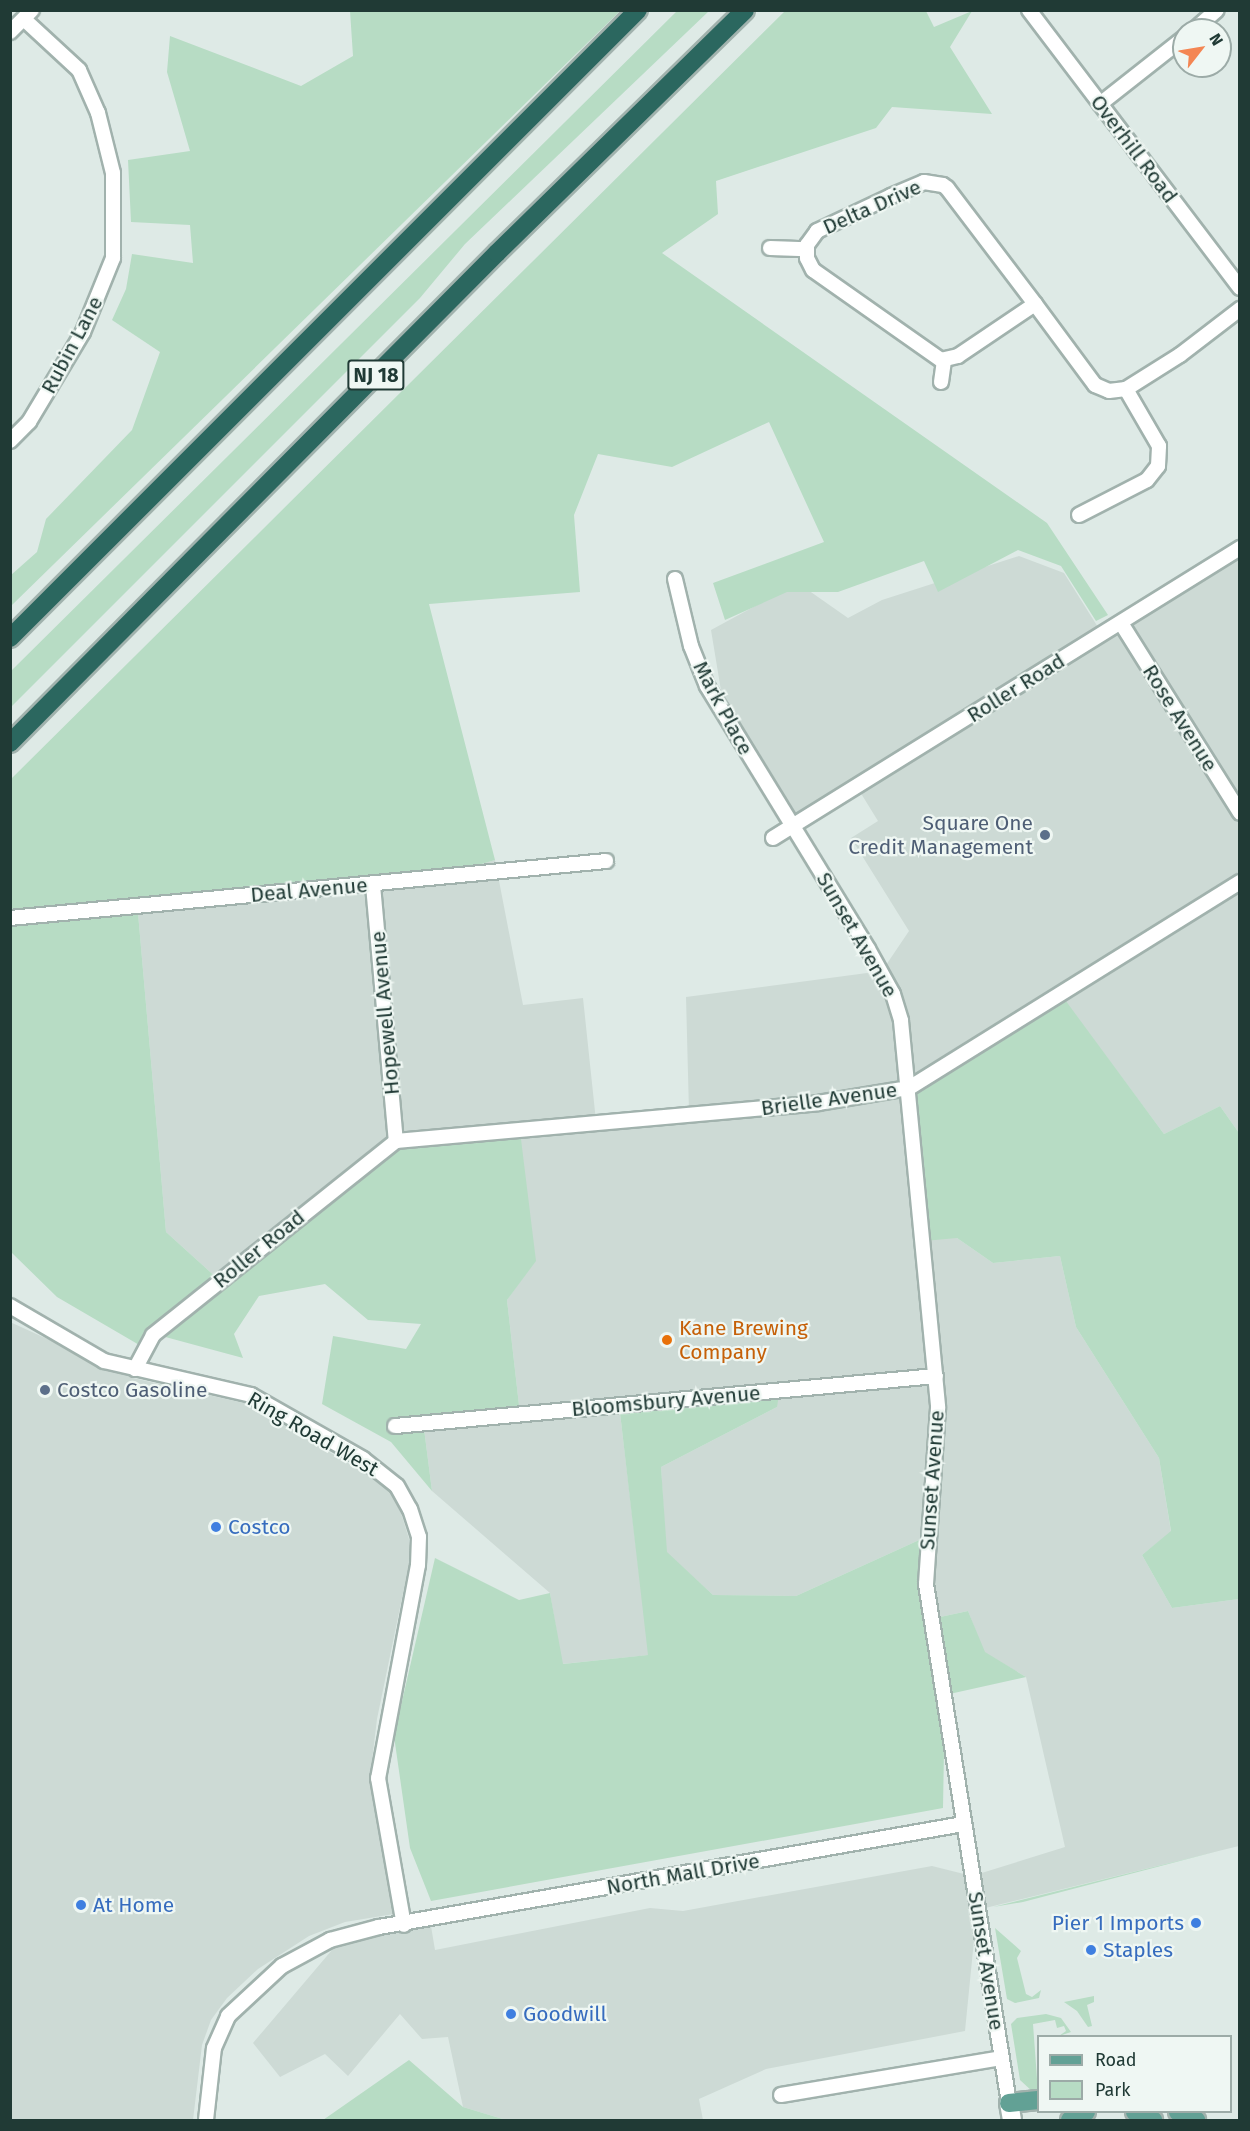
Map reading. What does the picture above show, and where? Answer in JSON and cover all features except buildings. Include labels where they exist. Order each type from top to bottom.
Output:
[{"type":"highway","points":[[10,638],[638,10]]},
{"type":"highway","name":"NJ 18","points":[[10,743],[496,253],[746,10]]},
{"type":"main road","points":[[1010,2112],[1037,2100]]},
{"type":"main road","points":[[1070,2121],[1084,2113]]},
{"type":"main road","points":[[1138,2113],[1153,2121]]},
{"type":"main road","points":[[1180,2113],[1196,2121]]},
{"type":"street","name":"Overhill Road","points":[[1029,10],[1239,288]]},
{"type":"street","points":[[10,32],[28,15]]},
{"type":"street","name":"Rubin Lane","points":[[10,441],[29,422],[83,332],[113,258],[113,172],[98,113],[79,70],[28,15]]},
{"type":"street","points":[[1100,104],[1172,47]]},
{"type":"street","name":"Delta Drive","points":[[944,360],[931,357],[813,270],[806,249],[817,231],[924,182],[936,182],[947,188],[1098,387],[1109,391],[1125,389]]},
{"type":"street","points":[[770,248],[806,249]]},
{"type":"street","points":[[941,382],[944,360],[958,356],[1035,304]]},
{"type":"street","points":[[1078,515],[1147,480],[1158,466],[1160,446],[1125,389],[1180,355],[1239,309]]},
{"type":"street","name":"Roller Road","points":[[773,838],[1239,548]]},
{"type":"street","name":"Mark Place","points":[[675,579],[691,646],[707,686],[793,827]]},
{"type":"street","name":"Rose Avenue","points":[[1120,623],[1239,813]]},
{"type":"street","name":"Sunset Avenue","points":[[793,827],[893,994],[901,1021],[936,1376],[937,1458],[928,1528],[926,1584],[1010,2112]]},
{"type":"street","name":"Deal Avenue","points":[[10,918],[606,861]]},
{"type":"street","name":"Brielle Avenue","points":[[396,1141],[818,1103],[909,1088],[1239,882]]},
{"type":"street","name":"Hopewell Avenue","points":[[373,885],[396,1141]]},
{"type":"street","name":"Roller Road","points":[[135,1369],[153,1335],[396,1141]]},
{"type":"street","name":"Ring Road West","points":[[10,1306],[104,1361],[251,1395],[381,1471],[397,1486],[410,1509],[419,1537],[418,1565],[378,1778],[404,1925]]},
{"type":"street","name":"Bloomsbury Avenue","points":[[395,1426],[936,1376]]},
{"type":"street","name":"North Mall Drive","points":[[206,2121],[214,2048],[236,2007],[266,1978],[314,1947],[349,1934],[963,1824]]},
{"type":"street","points":[[781,2095],[1001,2058]]},
{"type":"shaded area","points":[[1239,542],[1239,1133],[1220,1106],[1164,1134],[1059,993],[957,1238],[993,1263],[1060,1256],[1076,1327],[1159,1458],[1171,1532],[1142,1555],[1172,1608],[1239,1599],[1239,1846],[977,1910],[965,2031],[766,2069],[699,2099],[703,2120],[506,2120],[463,2107],[448,2037],[422,2039],[400,2014],[348,2076],[325,2054],[280,2077],[253,2043],[343,1937],[430,1920],[435,1950],[650,1908],[683,1911],[932,1866],[972,1876],[1065,1847],[1026,1677],[984,1652],[968,1611],[931,1619],[928,1536],[796,1596],[713,1595],[666,1552],[661,1467],[777,1407],[619,1405],[649,1655],[562,1664],[550,1593],[432,1491],[423,1421],[520,1414],[507,1300],[535,1261],[219,1280],[166,1232],[138,913],[475,866],[495,860],[523,1005],[583,998],[596,1121],[689,1112],[686,997],[882,971],[909,931],[851,838],[878,821],[857,787],[793,828],[726,721],[711,630],[798,583],[848,618],[882,600],[1019,556],[1064,573],[1101,632]]},
{"type":"shaded area","points":[[10,1322],[133,1378],[248,1404],[375,1479],[390,1492],[401,1513],[409,1539],[409,1564],[377,1719],[370,1777],[394,1914],[345,1922],[309,1936],[258,1969],[227,1998],[211,2020],[202,2045],[193,2120],[11,2120]]},
{"type":"green space","points":[[350,11],[620,11],[11,606],[11,575],[37,552],[46,519],[132,430],[160,352],[112,320],[126,289],[132,254],[193,263],[190,225],[131,222],[128,160],[190,151],[167,72],[170,36],[301,86],[353,56]]},
{"type":"green space","points":[[677,11],[709,11],[465,244],[420,298],[11,707],[11,671]]},
{"type":"green space","points":[[785,11],[926,11],[934,27],[972,11],[950,47],[992,114],[892,107],[876,128],[716,181],[718,214],[662,253],[1047,523],[1108,615],[1096,621],[1061,566],[1018,550],[938,592],[924,561],[838,592],[787,592],[725,620],[713,583],[824,542],[769,422],[672,467],[598,454],[574,515],[580,592],[429,604],[495,860],[475,866],[138,913],[166,1232],[219,1280],[388,1149],[520,1131],[536,1261],[507,1300],[520,1414],[423,1421],[432,1491],[391,1442],[322,1404],[333,1336],[406,1349],[421,1324],[368,1320],[325,1284],[259,1296],[234,1334],[243,1358],[158,1335],[141,1346],[57,1297],[11,1252],[10,780]]},
{"type":"green space","points":[[1060,993],[1164,1134],[1220,1106],[1239,1133],[1239,1599],[1172,1608],[1142,1555],[1171,1531],[1159,1458],[1076,1327],[1060,1256],[993,1263],[957,1238],[924,1241],[909,1094]]},
{"type":"green space","points":[[780,1389],[777,1407],[661,1467],[667,1552],[713,1595],[796,1596],[928,1536],[931,1619],[968,1611],[985,1652],[1026,1677],[945,1695],[943,1808],[431,1901],[410,1848],[394,1736],[435,1558],[519,1600],[550,1593],[563,1664],[648,1655],[619,1404]]},
{"type":"green space","points":[[1218,1851],[1023,1902],[993,1907]]},
{"type":"green space","points":[[995,1928],[1021,1951],[1017,1958],[1026,1994],[1032,1997],[1041,1990],[1039,1998],[1015,2003],[1007,1999]]},
{"type":"green space","points":[[1094,1996],[1094,2002],[1087,2005],[1092,2026],[1088,2027],[1077,2011],[1064,2002]]},
{"type":"green space","points":[[1046,2014],[1061,2018],[1071,2032],[1060,2035],[1066,2031],[1064,2026],[1057,2028],[1055,2020],[1033,2024],[1037,2092],[1033,2092],[1020,2080],[1011,2024],[1017,2018]]},
{"type":"green space","points":[[409,2060],[463,2107],[506,2120],[323,2120]]},
{"type":"place","name":"Square One Credit Management","points":[[1045,835]]},
{"type":"place","name":"Kane Brewing Company","points":[[667,1340]]},
{"type":"place","name":"Costco Gasoline","points":[[45,1390]]},
{"type":"place","name":"Costco","points":[[216,1527]]},
{"type":"place","name":"At Home","points":[[81,1905]]},
{"type":"place","name":"Pier 1 Imports","points":[[1196,1923]]},
{"type":"place","name":"Staples","points":[[1091,1950]]},
{"type":"place","name":"Goodwill","points":[[511,2014]]}]
